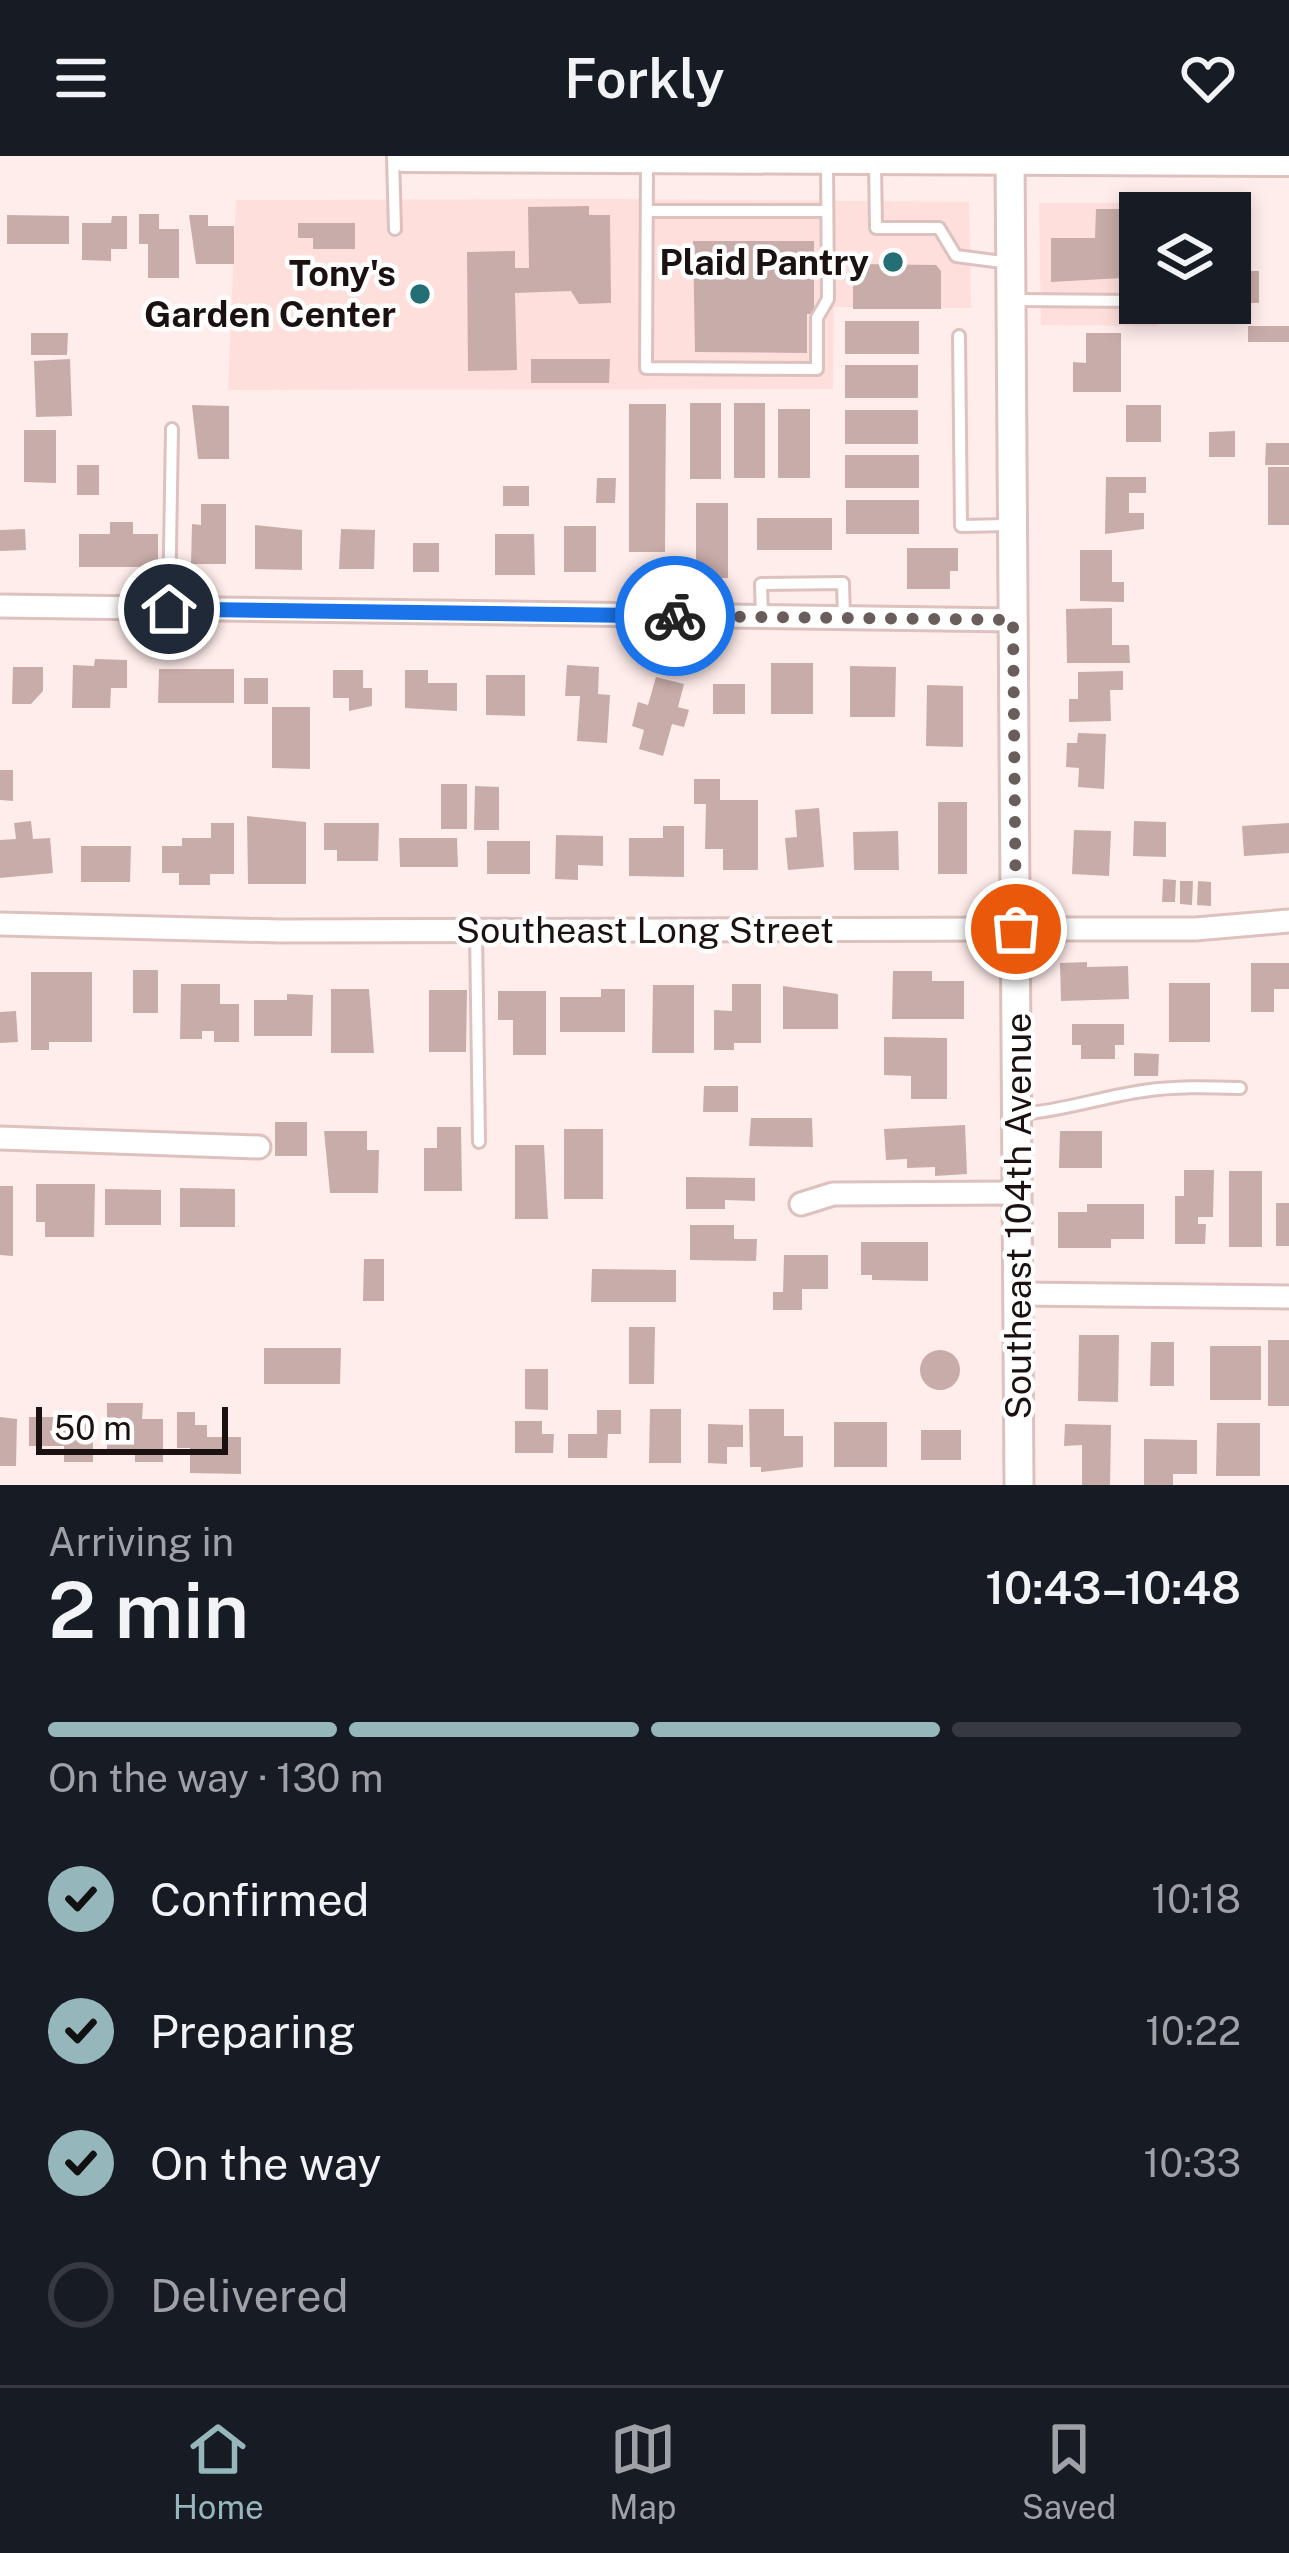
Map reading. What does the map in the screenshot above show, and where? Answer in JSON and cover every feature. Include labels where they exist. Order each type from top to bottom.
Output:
[{"type":"main road","points":[[404,156],[1289,160]]},
{"type":"street","name":"Southeast 104th Avenue","points":[[1010,159],[1019,1485]]},
{"type":"street","points":[[0,606],[1013,620]]},
{"type":"street","name":"Southeast Long Street","points":[[0,923],[476,930],[1195,928],[1289,921]]},
{"type":"street","points":[[0,1138],[259,1147]]},
{"type":"street","points":[[801,1204],[833,1194],[1016,1193]]},
{"type":"street","points":[[1019,1294],[1289,1297]]},
{"type":"lane","points":[[393,156],[394,230]]},
{"type":"lane","points":[[647,158],[646,368],[817,369],[817,318],[828,299],[827,160]]},
{"type":"lane","points":[[875,160],[876,228],[939,228],[956,256],[973,262],[1011,263]]},
{"type":"lane","points":[[648,211],[827,211]]},
{"type":"lane","points":[[1011,300],[1119,301]]},
{"type":"lane","points":[[959,336],[961,526],[1012,525]]},
{"type":"lane","points":[[169,609],[172,429]]},
{"type":"lane","points":[[762,617],[761,584],[843,583],[844,618]]},
{"type":"lane","points":[[476,930],[479,1142]]},
{"type":"lane","points":[[1016,1114],[1072,1110],[1102,1098],[1168,1087],[1240,1088]]},
{"type":"shaded area","points":[[236,200],[969,202],[971,308],[834,307],[833,389],[228,390]]},
{"type":"shaded area","points":[[1039,203],[1119,203],[1119,324],[1158,326],[1041,325]]},
{"type":"building","points":[[589,206],[589,215],[610,215],[611,303],[579,304],[571,291],[515,293],[517,370],[468,371],[467,252],[515,251],[515,268],[529,268],[528,207]]},
{"type":"building","points":[[1096,209],[1119,209],[1119,278],[1051,282],[1051,238],[1095,238]]},
{"type":"building","points":[[139,214],[159,214],[159,229],[179,229],[179,278],[148,278],[148,244],[139,244]]},
{"type":"building","points":[[7,215],[69,216],[69,244],[7,244]]},
{"type":"building","points":[[189,215],[208,215],[208,226],[234,226],[234,264],[196,264]]},
{"type":"building","points":[[112,216],[127,216],[127,249],[111,249],[111,261],[82,260],[82,223],[111,223]]},
{"type":"building","points":[[298,223],[355,223],[355,249],[313,249],[313,238],[298,238]]},
{"type":"building","points":[[693,241],[814,241],[814,314],[807,314],[807,353],[695,352]]},
{"type":"building","points":[[853,264],[936,265],[941,271],[941,309],[853,309]]},
{"type":"building","points":[[1251,271],[1259,271],[1259,303],[1251,303]]},
{"type":"building","points":[[845,321],[919,321],[919,354],[845,354]]},
{"type":"building","points":[[1248,326],[1289,326],[1289,342],[1248,342]]},
{"type":"building","points":[[31,333],[68,333],[67,355],[31,355]]},
{"type":"building","points":[[1086,333],[1121,333],[1121,392],[1073,392],[1073,362],[1086,363]]},
{"type":"building","points":[[70,359],[72,416],[36,417],[34,361]]},
{"type":"building","points":[[531,359],[610,359],[609,383],[531,383]]},
{"type":"building","points":[[845,365],[918,365],[918,398],[845,398]]},
{"type":"building","points":[[690,403],[721,403],[721,479],[690,479]]},
{"type":"building","points":[[734,403],[765,403],[765,478],[734,478]]},
{"type":"building","points":[[629,404],[666,404],[665,552],[629,552]]},
{"type":"building","points":[[192,405],[229,406],[229,459],[198,459]]},
{"type":"building","points":[[1126,405],[1161,405],[1161,442],[1126,442]]},
{"type":"building","points":[[778,409],[810,409],[810,478],[778,478]]},
{"type":"building","points":[[845,410],[918,410],[918,444],[845,444]]},
{"type":"building","points":[[24,430],[56,430],[56,483],[24,482]]},
{"type":"building","points":[[1235,431],[1235,457],[1209,457],[1209,432]]},
{"type":"building","points":[[1266,443],[1289,443],[1289,465],[1265,465]]},
{"type":"building","points":[[845,455],[919,455],[919,488],[845,488]]},
{"type":"building","points":[[77,465],[99,465],[99,495],[77,495]]},
{"type":"building","points":[[1268,467],[1289,467],[1289,525],[1268,525]]},
{"type":"building","points":[[1106,477],[1146,477],[1146,493],[1129,493],[1129,513],[1144,513],[1144,529],[1105,534]]},
{"type":"building","points":[[597,478],[616,478],[615,503],[596,503]]},
{"type":"building","points":[[503,486],[529,486],[529,506],[503,506]]},
{"type":"building","points":[[846,500],[919,500],[919,534],[846,534]]},
{"type":"building","points":[[696,503],[728,503],[728,578],[696,578]]},
{"type":"building","points":[[201,504],[226,504],[226,564],[191,564],[192,524],[201,525]]},
{"type":"building","points":[[757,518],[832,518],[832,550],[757,550]]},
{"type":"building","points":[[110,522],[133,522],[133,534],[158,534],[158,567],[79,567],[79,534],[110,534]]},
{"type":"building","points":[[255,525],[302,530],[302,570],[255,569]]},
{"type":"building","points":[[564,526],[596,526],[596,572],[564,572]]},
{"type":"building","points":[[25,529],[26,550],[0,551],[0,530]]},
{"type":"building","points":[[341,529],[375,530],[374,569],[339,569]]},
{"type":"building","points":[[495,534],[534,534],[535,575],[495,575]]},
{"type":"building","points":[[413,543],[439,543],[439,572],[413,572]]},
{"type":"building","points":[[907,548],[958,548],[958,571],[950,571],[950,589],[907,589]]},
{"type":"building","points":[[1080,550],[1112,550],[1112,582],[1124,582],[1124,602],[1080,601]]},
{"type":"building","points":[[1112,608],[1112,645],[1129,645],[1130,663],[1067,663],[1066,609]]},
{"type":"building","points":[[95,659],[127,660],[127,688],[111,688],[110,708],[72,708],[73,665],[94,666]]},
{"type":"building","points":[[771,663],[813,663],[813,714],[771,714]]},
{"type":"building","points":[[567,665],[599,667],[598,694],[610,695],[607,743],[577,741],[580,696],[565,696]]},
{"type":"building","points":[[850,666],[896,667],[895,717],[850,717]]},
{"type":"building","points":[[13,667],[43,667],[43,691],[31,704],[12,704]]},
{"type":"building","points":[[159,669],[234,669],[234,703],[158,703]]},
{"type":"building","points":[[333,670],[363,670],[363,688],[372,688],[372,706],[349,711],[349,698],[333,698]]},
{"type":"building","points":[[405,670],[428,670],[428,683],[457,683],[457,711],[405,708]]},
{"type":"building","points":[[1123,671],[1123,690],[1110,690],[1111,721],[1069,722],[1069,699],[1078,699],[1078,672]]},
{"type":"building","points":[[486,675],[525,675],[525,716],[486,715]]},
{"type":"building","points":[[656,677],[684,684],[678,707],[689,710],[684,727],[672,724],[663,756],[639,749],[644,730],[632,726],[638,702],[648,705]]},
{"type":"building","points":[[244,678],[268,678],[268,704],[244,704]]},
{"type":"building","points":[[713,684],[745,684],[745,714],[713,714]]},
{"type":"building","points":[[927,685],[963,686],[963,747],[926,746]]},
{"type":"building","points":[[272,707],[310,707],[310,769],[272,768]]},
{"type":"building","points":[[1078,733],[1106,734],[1104,789],[1078,787],[1079,768],[1066,767],[1067,743],[1077,743]]},
{"type":"building","points":[[0,770],[13,770],[13,801],[0,800]]},
{"type":"building","points":[[694,779],[720,779],[720,800],[758,800],[758,870],[723,870],[723,849],[705,849],[706,804],[694,804]]},
{"type":"building","points":[[441,784],[467,784],[467,829],[441,829]]},
{"type":"building","points":[[475,786],[499,787],[499,830],[474,830]]},
{"type":"building","points":[[938,802],[967,802],[967,874],[938,874]]},
{"type":"building","points":[[819,808],[824,867],[788,870],[785,838],[797,837],[795,810]]},
{"type":"building","points":[[247,816],[306,822],[306,884],[248,884]]},
{"type":"building","points":[[31,821],[33,839],[50,838],[53,873],[0,878],[0,840],[16,839],[14,823]]},
{"type":"building","points":[[1134,821],[1166,822],[1166,857],[1133,856]]},
{"type":"building","points":[[211,823],[234,823],[234,874],[210,874],[210,885],[179,885],[179,873],[162,873],[162,846],[182,846],[182,838],[211,838]]},
{"type":"building","points":[[324,823],[379,823],[378,861],[337,861],[337,850],[324,850]]},
{"type":"building","points":[[1289,823],[1289,853],[1244,856],[1242,826]]},
{"type":"building","points":[[663,826],[684,826],[684,877],[629,876],[629,838],[663,838]]},
{"type":"building","points":[[1074,830],[1111,831],[1109,876],[1072,874]]},
{"type":"building","points":[[898,831],[899,870],[854,870],[853,832]]},
{"type":"building","points":[[556,835],[603,836],[603,866],[578,865],[578,880],[555,879]]},
{"type":"building","points":[[399,838],[457,838],[458,867],[400,867]]},
{"type":"building","points":[[487,841],[530,841],[530,874],[487,874]]},
{"type":"building","points":[[81,846],[131,846],[130,882],[81,882]]},
{"type":"building","points":[[1163,879],[1176,880],[1175,902],[1162,902]]},
{"type":"building","points":[[1180,881],[1193,881],[1192,905],[1180,904]]},
{"type":"building","points":[[1198,881],[1211,882],[1211,906],[1197,905]]},
{"type":"building","points":[[1087,962],[1087,967],[1128,966],[1129,999],[1061,1001],[1060,963]]},
{"type":"building","points":[[1251,963],[1289,963],[1289,989],[1274,989],[1274,1012],[1251,1012]]},
{"type":"building","points":[[133,970],[158,970],[158,1013],[133,1013]]},
{"type":"building","points":[[893,971],[932,971],[932,981],[964,981],[964,1019],[892,1019]]},
{"type":"building","points":[[31,972],[92,972],[92,1042],[49,1042],[49,1050],[31,1050]]},
{"type":"building","points":[[1169,983],[1210,983],[1210,1042],[1169,1042]]},
{"type":"building","points":[[181,984],[220,984],[220,1004],[239,1004],[239,1042],[214,1042],[214,1031],[202,1031],[202,1039],[180,1039]]},
{"type":"building","points":[[732,984],[761,984],[761,1043],[734,1043],[734,1050],[714,1050],[714,1010],[732,1011]]},
{"type":"building","points":[[653,985],[694,985],[694,1053],[652,1053]]},
{"type":"building","points":[[783,986],[838,994],[838,1029],[783,1029]]},
{"type":"building","points":[[331,989],[369,989],[374,1053],[331,1053]]},
{"type":"building","points":[[601,989],[625,989],[625,1032],[560,1032],[560,997],[601,997]]},
{"type":"building","points":[[429,990],[467,990],[466,1052],[429,1052]]},
{"type":"building","points":[[498,991],[546,991],[546,1055],[513,1055],[513,1020],[498,1020]]},
{"type":"building","points":[[287,994],[313,995],[312,1036],[254,1036],[254,1000],[287,1000]]},
{"type":"building","points":[[16,1011],[18,1042],[0,1043],[0,1012]]},
{"type":"building","points":[[1072,1024],[1124,1024],[1124,1045],[1115,1045],[1115,1059],[1081,1059],[1081,1045],[1072,1045]]},
{"type":"building","points":[[884,1037],[947,1038],[947,1099],[911,1099],[911,1076],[884,1075]]},
{"type":"building","points":[[1134,1053],[1159,1054],[1158,1076],[1134,1076]]},
{"type":"building","points":[[704,1086],[738,1086],[738,1112],[703,1112]]},
{"type":"building","points":[[751,1118],[812,1118],[813,1147],[749,1146]]},
{"type":"building","points":[[275,1122],[307,1122],[307,1156],[275,1156]]},
{"type":"building","points":[[965,1125],[967,1174],[935,1176],[935,1167],[907,1168],[907,1159],[886,1160],[884,1129]]},
{"type":"building","points":[[437,1127],[461,1127],[462,1191],[424,1191],[424,1148],[437,1148]]},
{"type":"building","points":[[564,1129],[603,1129],[603,1199],[564,1199]]},
{"type":"building","points":[[324,1131],[367,1131],[367,1150],[379,1150],[378,1193],[330,1193]]},
{"type":"building","points":[[1060,1131],[1102,1131],[1102,1168],[1059,1168]]},
{"type":"building","points":[[515,1145],[544,1145],[548,1219],[515,1219]]},
{"type":"building","points":[[1184,1170],[1214,1170],[1213,1217],[1198,1217],[1198,1224],[1206,1224],[1205,1244],[1175,1244],[1175,1196],[1184,1196]]},
{"type":"building","points":[[1229,1171],[1262,1171],[1262,1247],[1229,1247]]},
{"type":"building","points":[[686,1177],[755,1178],[755,1201],[725,1200],[725,1209],[686,1209]]},
{"type":"building","points":[[36,1184],[95,1184],[94,1237],[45,1237],[45,1222],[36,1222]]},
{"type":"building","points":[[0,1186],[13,1186],[13,1256],[0,1255]]},
{"type":"building","points":[[180,1188],[235,1189],[235,1227],[180,1227]]},
{"type":"building","points":[[105,1189],[161,1190],[161,1225],[105,1225]]},
{"type":"building","points":[[1276,1203],[1289,1203],[1289,1246],[1276,1246]]},
{"type":"building","points":[[1087,1204],[1144,1204],[1144,1239],[1111,1239],[1111,1248],[1058,1248],[1058,1212],[1087,1212]]},
{"type":"building","points":[[690,1225],[734,1225],[734,1239],[757,1239],[756,1261],[690,1260]]},
{"type":"building","points":[[861,1242],[928,1242],[928,1281],[872,1280],[872,1275],[861,1275]]},
{"type":"building","points":[[784,1255],[828,1255],[828,1289],[802,1289],[802,1310],[773,1310],[773,1292],[783,1292]]},
{"type":"building","points":[[364,1259],[384,1259],[384,1301],[363,1301]]},
{"type":"building","points":[[592,1269],[676,1270],[676,1302],[591,1302]]},
{"type":"building","points":[[629,1327],[655,1327],[654,1384],[629,1384]]},
{"type":"building","points":[[1079,1335],[1119,1335],[1118,1402],[1078,1401]]},
{"type":"building","points":[[1268,1340],[1289,1340],[1289,1406],[1268,1406]]},
{"type":"building","points":[[1151,1342],[1174,1342],[1174,1386],[1150,1386]]},
{"type":"building","points":[[1210,1346],[1261,1346],[1261,1400],[1210,1400]]},
{"type":"building","points":[[264,1348],[341,1348],[340,1384],[264,1384]]},
{"type":"building","points":[[940,1350],[954,1356],[960,1370],[954,1384],[940,1390],[926,1384],[920,1370],[926,1356]]},
{"type":"building","points":[[525,1369],[548,1369],[548,1410],[525,1409]]},
{"type":"building","points":[[107,1403],[143,1403],[142,1419],[163,1419],[163,1462],[135,1462],[135,1454],[107,1454]]},
{"type":"building","points":[[650,1409],[681,1409],[681,1463],[649,1463]]},
{"type":"building","points":[[749,1409],[784,1409],[784,1436],[803,1436],[803,1467],[761,1472],[761,1467],[750,1467]]},
{"type":"building","points":[[597,1410],[621,1410],[621,1434],[608,1434],[607,1458],[568,1458],[568,1434],[597,1434]]},
{"type":"building","points":[[177,1412],[195,1412],[195,1425],[207,1425],[207,1437],[241,1437],[241,1474],[190,1473],[190,1448],[177,1448]]},
{"type":"building","points":[[0,1417],[17,1419],[16,1466],[0,1466]]},
{"type":"building","points":[[29,1417],[93,1417],[93,1462],[64,1462],[64,1446],[29,1446]]},
{"type":"building","points":[[515,1421],[542,1421],[542,1434],[554,1434],[553,1453],[515,1453]]},
{"type":"building","points":[[834,1422],[887,1422],[887,1467],[834,1467]]},
{"type":"building","points":[[1217,1423],[1260,1423],[1260,1476],[1216,1476]]},
{"type":"building","points":[[708,1424],[743,1425],[743,1447],[727,1447],[727,1464],[708,1463]]},
{"type":"building","points":[[1065,1424],[1111,1425],[1110,1485],[1082,1485],[1082,1445],[1064,1446]]},
{"type":"building","points":[[921,1430],[961,1430],[961,1460],[921,1460]]},
{"type":"building","points":[[1144,1439],[1197,1440],[1197,1474],[1173,1474],[1173,1485],[1144,1485]]},
{"type":"way so far","points":[[675,616],[1013,620],[1016,929]]},
{"type":"place","name":"Plaid Pantry","points":[[893,262]]},
{"type":"place","name":"Tony's Garden Center","points":[[420,294]]},
{"type":"route","points":[[169,609],[675,616]]}]
